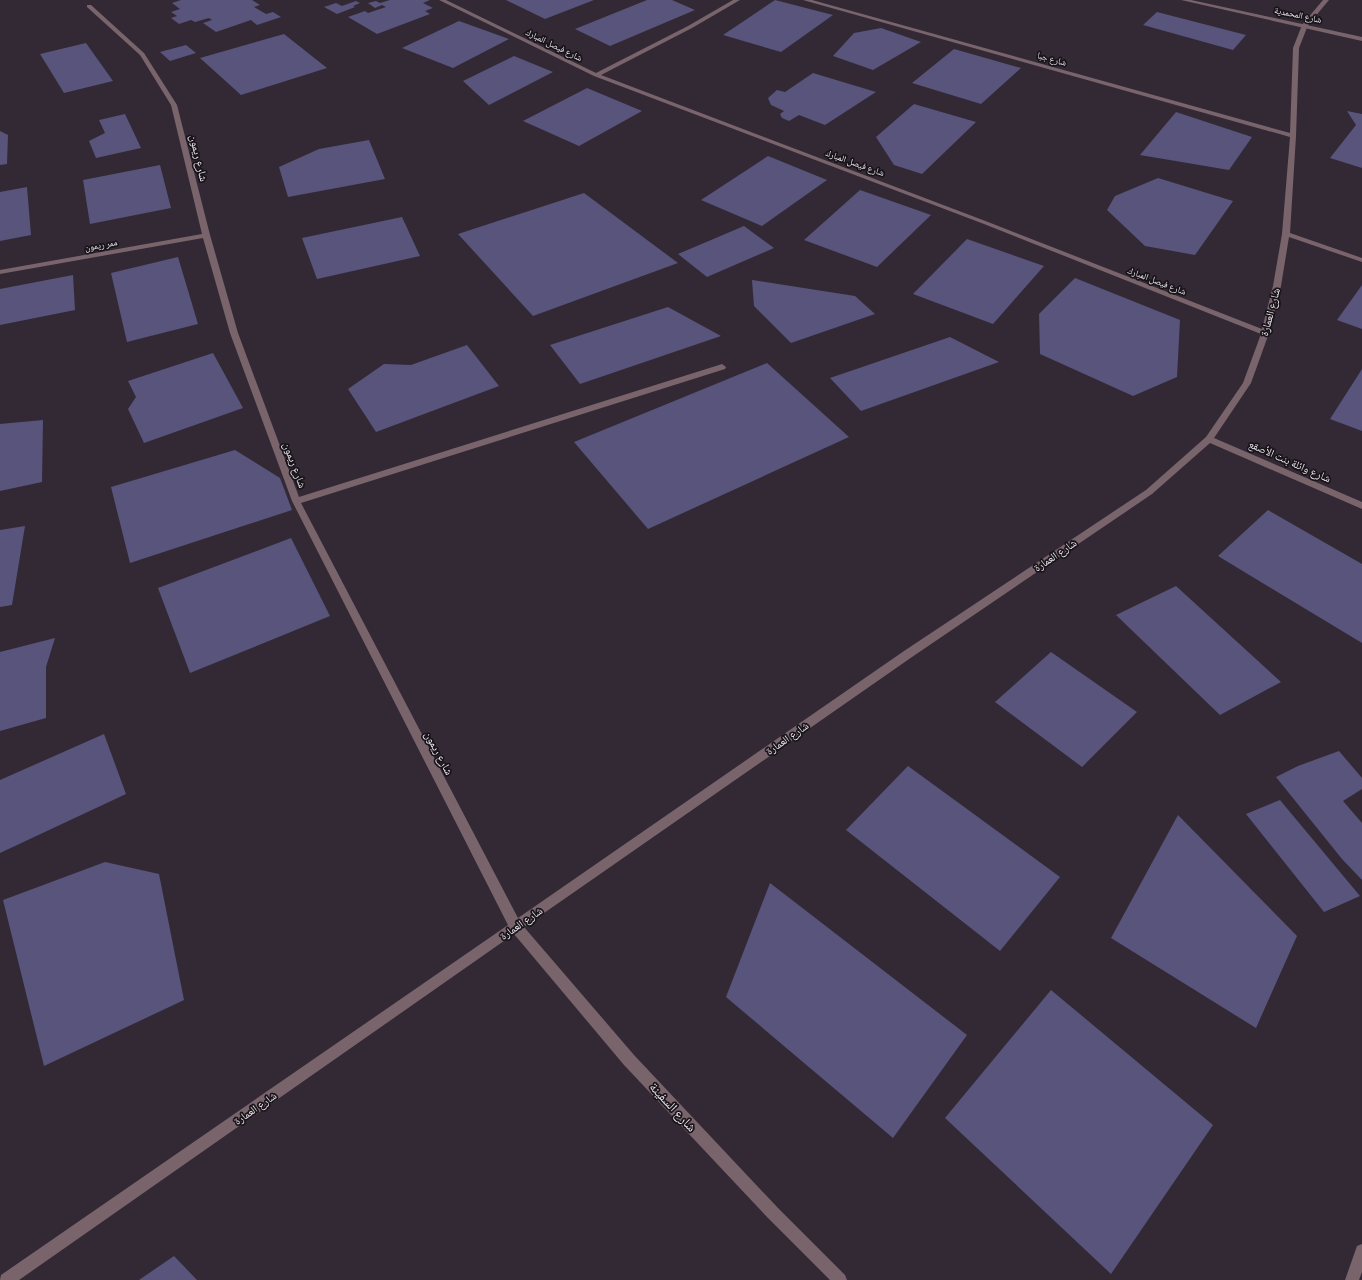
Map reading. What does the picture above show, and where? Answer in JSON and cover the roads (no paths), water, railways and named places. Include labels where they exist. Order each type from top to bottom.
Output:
[{"type":"street","name":"شارع فيصل المبارك","points":[[442,0],[596,75],[958,212],[1265,333]]},
{"type":"street","points":[[596,75],[690,27],[737,0]]},
{"type":"street","name":"شارع جبا","points":[[806,0],[1293,136]]},
{"type":"street","name":"شارع المحمدية","points":[[1184,0],[1362,38]]},
{"type":"street","name":"شارع العمارة","points":[[6,1280],[908,654],[1149,492],[1209,439],[1247,383],[1265,333],[1277,286],[1286,234],[1293,136],[1296,48],[1305,25],[1326,0]]},
{"type":"street","name":"شارع ريمون","points":[[89,6],[142,54],[174,105],[206,235],[234,333],[296,501],[516,927]]},
{"type":"street","points":[[1286,234],[1362,260]]},
{"type":"street","name":"ممر ريمون","points":[[0,272],[206,235]]},
{"type":"street","points":[[296,501],[525,431],[722,367]]},
{"type":"street","name":"شارع وائلة بنت الأصقع","points":[[1209,439],[1362,506]]},
{"type":"street","name":"شارع السفينة","points":[[516,927],[629,1060],[773,1213],[840,1280]]},
{"type":"street","points":[[1352,1280],[1362,1251]]}]
